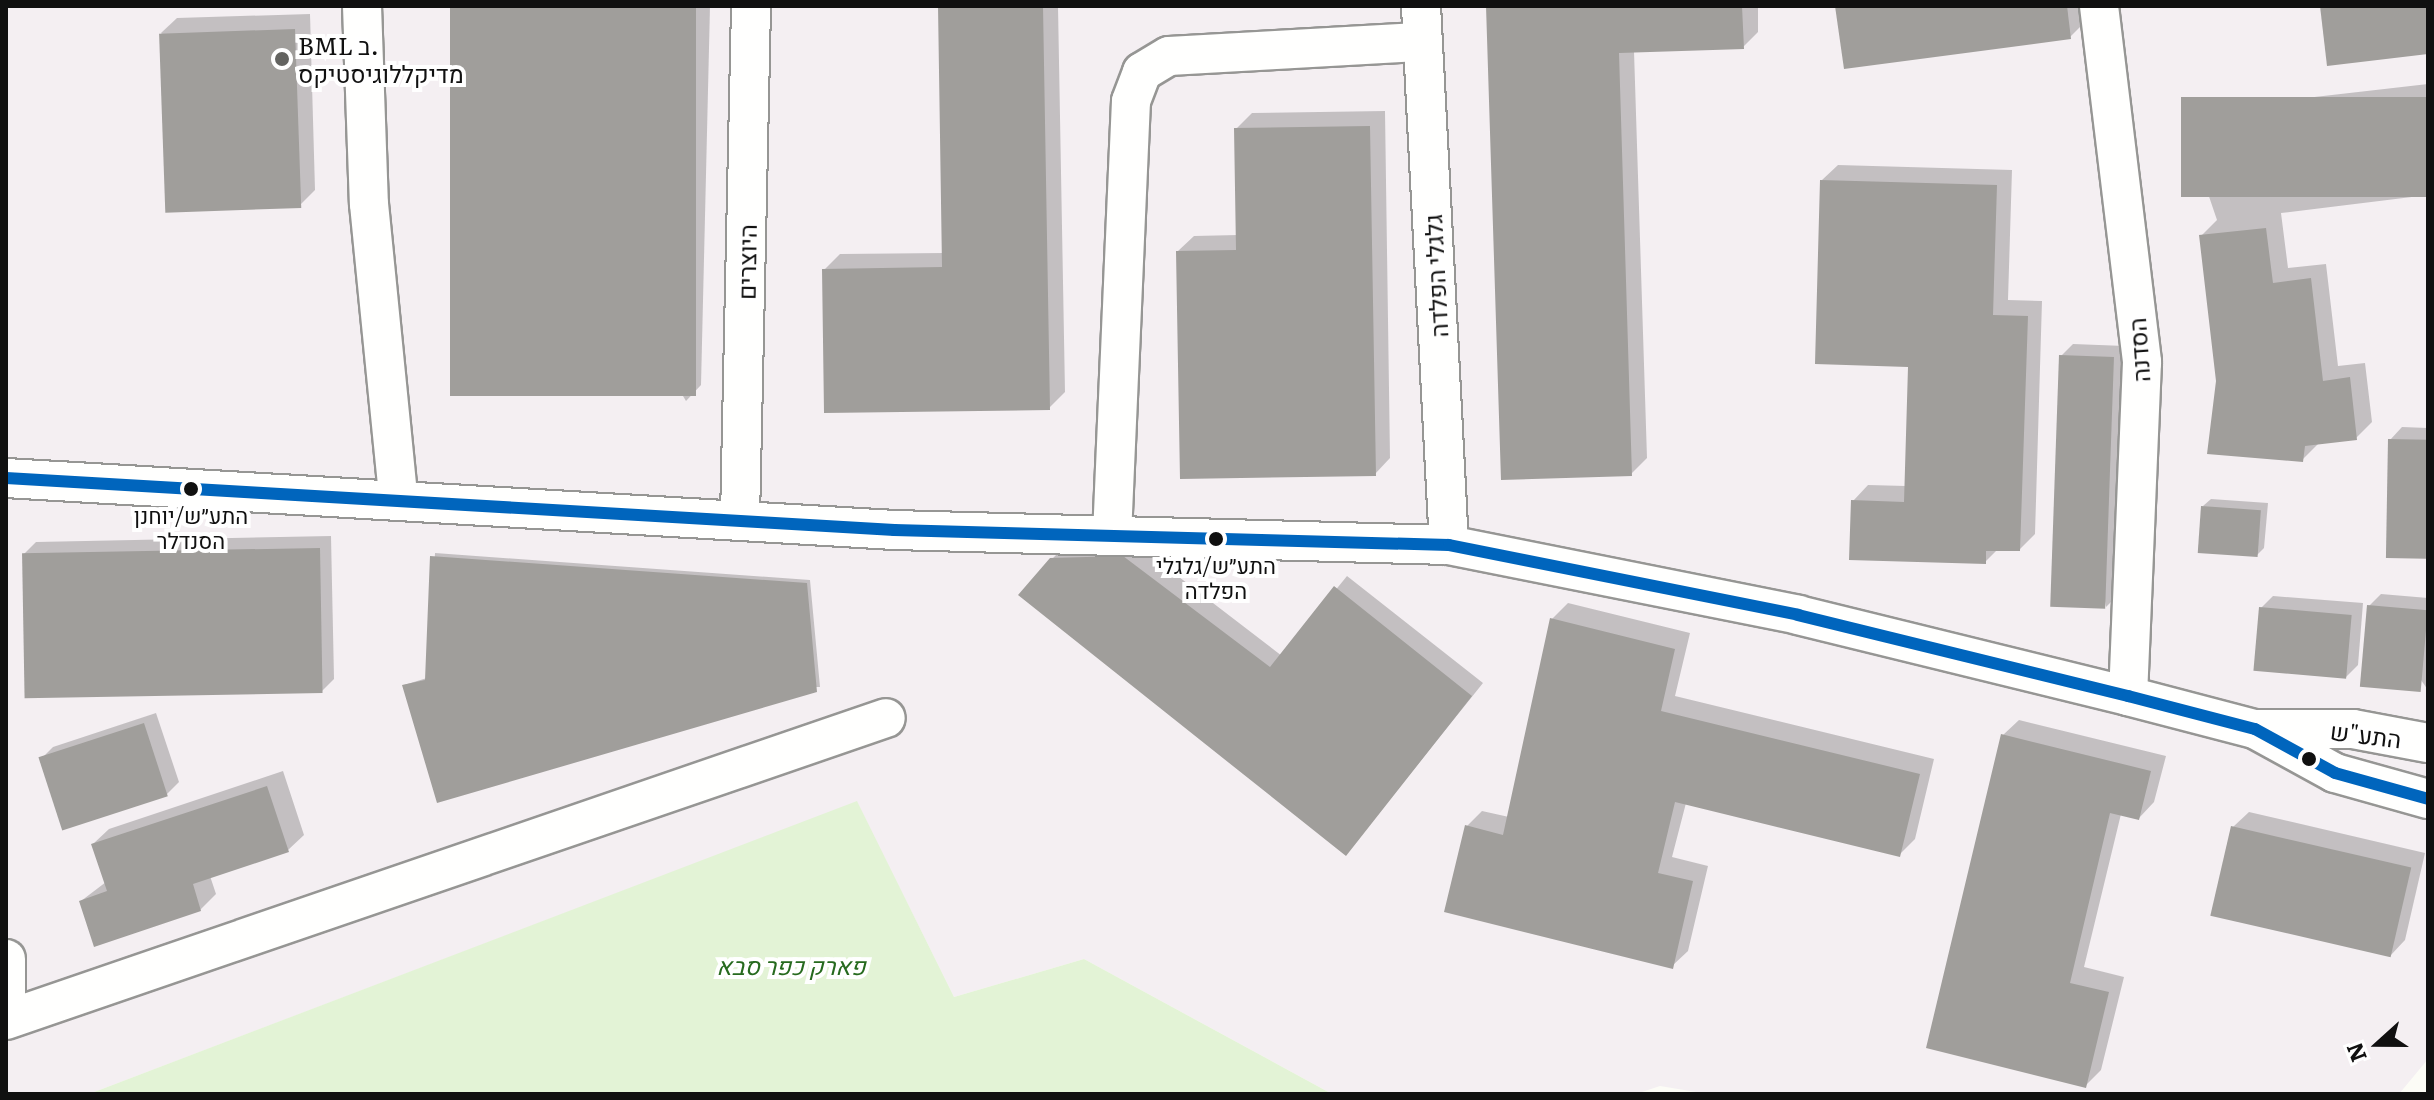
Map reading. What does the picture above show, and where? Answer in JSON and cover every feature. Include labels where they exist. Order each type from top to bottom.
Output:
[{"type":"street","points":[[362,6],[369,204],[398,497]]},
{"type":"street","name":"היוצרים","points":[[740,519],[751,6]]},
{"type":"street","name":"הסדנה","points":[[2099,6],[2142,362],[2128,696]]},
{"type":"street","points":[[1112,536],[1131,101],[1142,72],[1169,56],[1422,24]]},
{"type":"street","name":"גלגלי הפלדה","points":[[1422,24],[1449,545]]},
{"type":"street","name":"התע\"ש","points":[[6,478],[398,497],[740,519],[1112,536],[1449,545],[1798,615],[2128,696],[2255,729],[2335,773],[2428,799]]},
{"type":"street","points":[[6,1020],[886,718]]},
{"type":"street","name":"התע\"ש","points":[[2255,729],[2353,729],[2428,743]]},
{"type":"street","points":[[6,959],[6,1004]]},
{"type":"shaded area","points":[[6,6],[2428,6],[2428,1059],[2399,1094],[1708,1094],[1660,1086],[1636,1094],[1332,1094],[1084,959],[954,997],[857,802],[89,1094],[6,1094]]},
{"type":"green space","name":"פארק כפר סבא","points":[[857,801],[954,997],[1084,959],[1332,1094],[89,1094]]},
{"type":"building","points":[[450,6],[696,6],[696,396],[450,396]]},
{"type":"building","points":[[938,6],[1043,6],[1050,410],[824,413],[822,269],[942,267]]},
{"type":"building","points":[[1486,6],[1742,6],[1744,49],[1619,53],[1632,476],[1501,480]]},
{"type":"building","points":[[1835,6],[2067,6],[2071,39],[1844,69]]},
{"type":"building","points":[[2320,6],[2428,6],[2428,54],[2327,66]]},
{"type":"building","points":[[295,29],[301,208],[165,213],[159,34]]},
{"type":"building","points":[[2181,97],[2428,97],[2428,197],[2181,197]]},
{"type":"building","points":[[1370,126],[1376,476],[1180,479],[1176,251],[1236,250],[1234,128]]},
{"type":"building","points":[[1820,180],[1997,185],[1993,315],[2028,316],[2020,551],[1986,551],[1986,564],[1849,560],[1851,500],[1904,502],[1908,367],[1815,364]]},
{"type":"building","points":[[2266,228],[2273,283],[2311,278],[2323,381],[2350,377],[2357,440],[2305,446],[2303,462],[2207,454],[2216,381],[2199,235]]},
{"type":"building","points":[[2059,355],[2114,357],[2105,609],[2050,607]]},
{"type":"building","points":[[2388,439],[2428,440],[2426,559],[2386,558]]},
{"type":"building","points":[[2201,506],[2261,510],[2258,557],[2198,553]]},
{"type":"building","points":[[320,548],[323,693],[25,698],[22,553]]},
{"type":"building","points":[[430,556],[807,583],[817,692],[437,803],[402,685],[425,680]]},
{"type":"building","points":[[1123,556],[1270,667],[1334,586],[1472,696],[1346,856],[1018,595],[1050,558]]},
{"type":"building","points":[[2367,605],[2428,610],[2421,692],[2360,687]]},
{"type":"building","points":[[2259,607],[2352,615],[2346,679],[2253,671]]},
{"type":"building","points":[[1550,618],[1675,649],[1661,711],[1920,774],[1900,857],[1675,802],[1658,873],[1693,881],[1673,969],[1444,912],[1465,825],[1503,835]]},
{"type":"building","points":[[144,723],[168,796],[62,831],[38,757]]},
{"type":"building","points":[[2001,734],[2151,771],[2139,820],[2110,813],[2070,983],[2109,992],[2086,1088],[1926,1048]]},
{"type":"building","points":[[267,786],[289,852],[193,884],[201,911],[94,947],[79,901],[107,891],[91,844]]},
{"type":"building","points":[[2231,826],[2411,868],[2391,957],[2210,916]]},
{"type":"transit line","points":[[6,478],[894,530],[1449,545],[1798,615],[2128,696],[2255,729],[2335,773],[2428,799]]},
{"type":"place","name":"BML ב. מדיקללוגיסטיקס","points":[[282,59]]},
{"type":"place","name":"התע״ש/יוחנן הסנדלר","points":[[191,489]]},
{"type":"place","name":"התע״ש/גלגלי הפלדה","points":[[1216,539]]}]
